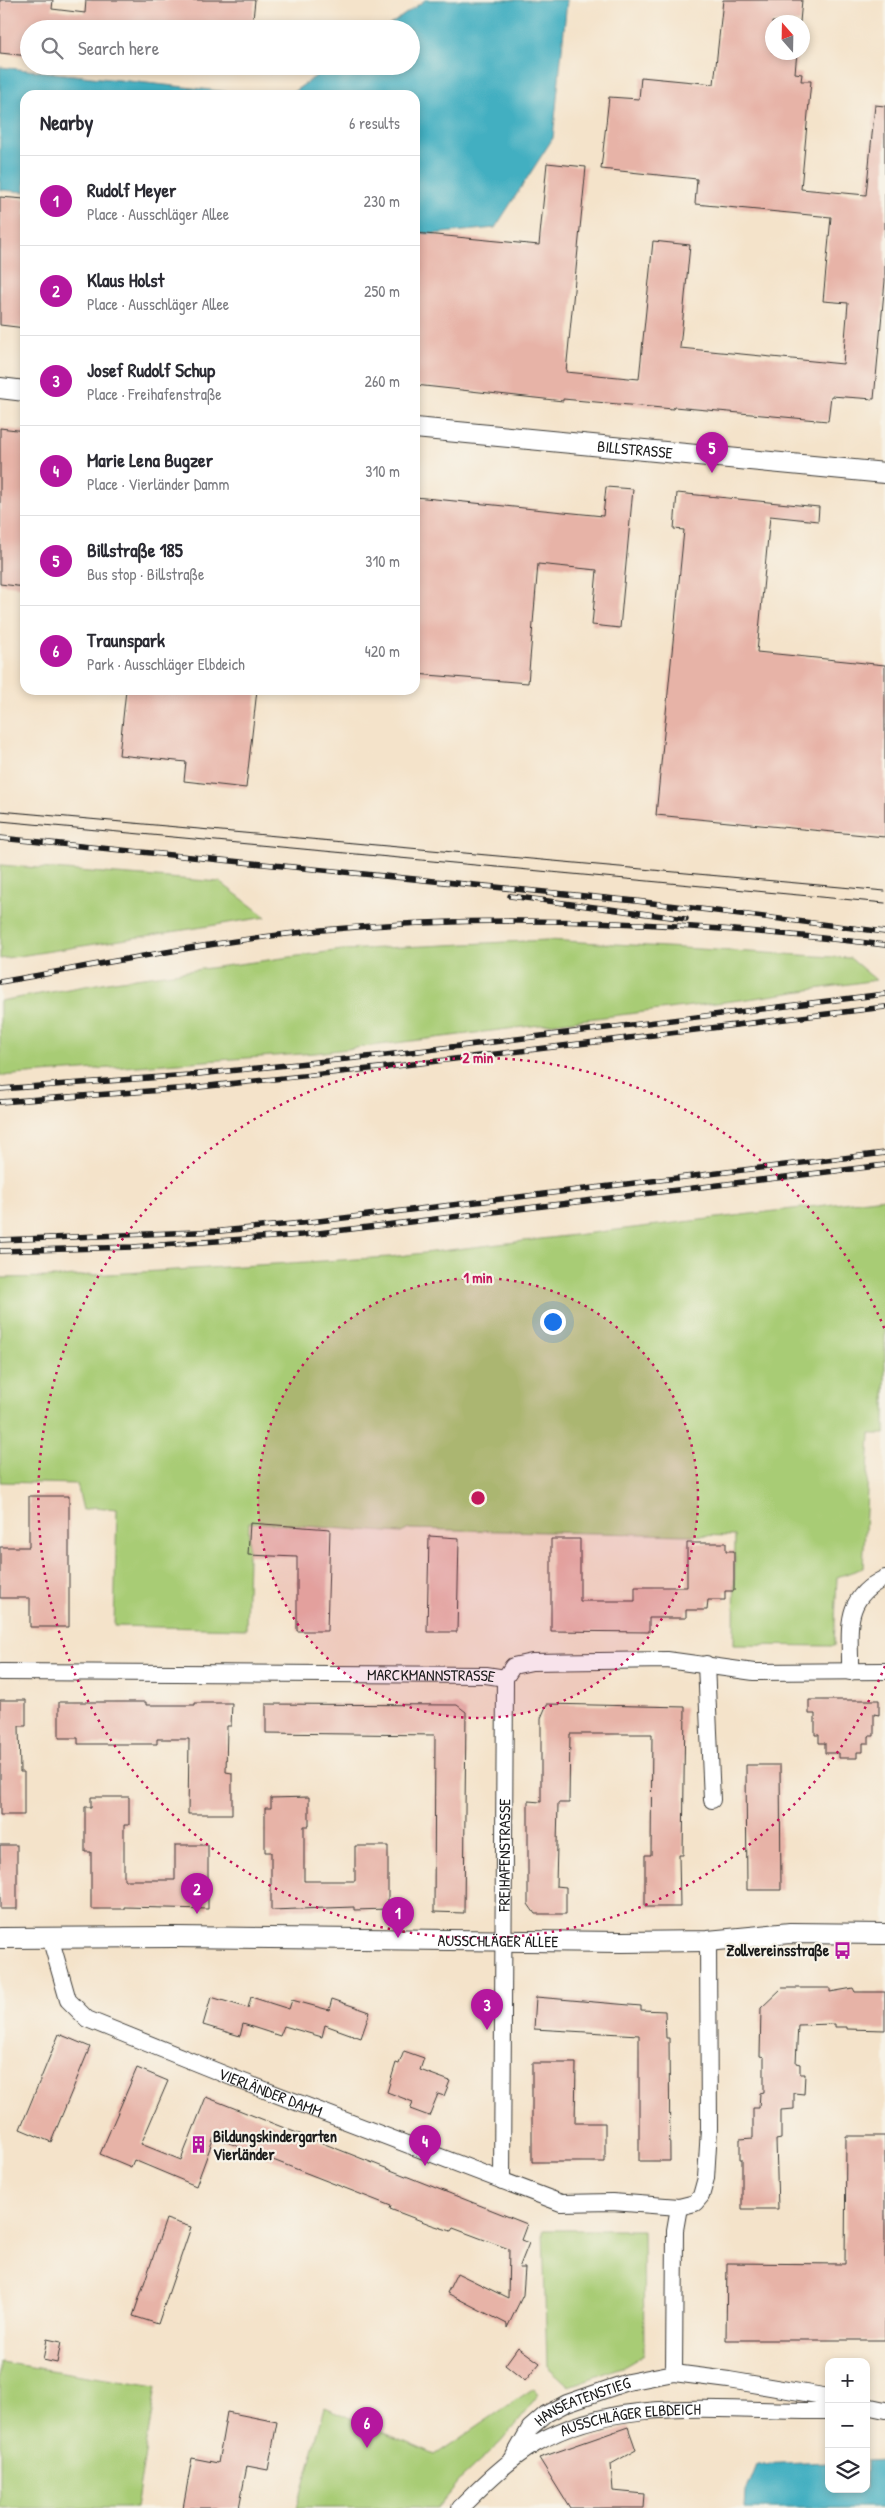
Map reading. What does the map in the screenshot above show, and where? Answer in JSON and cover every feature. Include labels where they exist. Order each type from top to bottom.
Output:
[{"type":"street","points":[[0,388],[20,390]]},
{"type":"street","name":"BILLSTRASSE","points":[[420,428],[885,473]]},
{"type":"street","points":[[850,1672],[853,1604],[866,1589],[885,1578]]},
{"type":"street","name":"MARCKMANNSTRASSE","points":[[0,1672],[486,1675],[505,1678],[513,1666],[532,1662],[667,1660],[754,1672],[885,1671]]},
{"type":"street","points":[[706,1664],[712,1800]]},
{"type":"street","name":"FREIHAFENSTRASSE","points":[[502,2181],[505,1678]]},
{"type":"street","name":"AUSSCHLÄGER ALLEE","points":[[50,1937],[708,1941],[790,1933],[885,1934]]},
{"type":"street","points":[[0,1938],[50,1937]]},
{"type":"street","name":"VIERLÄNDER DAMM","points":[[50,1937],[68,2000],[87,2019],[561,2203],[612,2202],[679,2207]]},
{"type":"street","points":[[674,2373],[674,2230],[679,2207],[695,2203],[701,2196],[706,2178],[709,2129],[708,1941]]},
{"type":"street","name":"HANSEATENSTIEG","points":[[513,2459],[530,2428],[546,2414],[628,2382],[674,2373],[729,2380],[825,2397]]},
{"type":"street","points":[[870,2407],[885,2410]]},
{"type":"street","points":[[870,2410],[885,2410]]},
{"type":"street","name":"AUSSCHLÄGER ELBDEICH","points":[[460,2508],[513,2459],[536,2444],[578,2424],[640,2411],[825,2411]]},
{"type":"green space","points":[[0,865],[220,882],[266,917],[0,959]]},
{"type":"green space","points":[[548,940],[850,958],[876,980],[748,999],[315,1053],[0,1076],[0,1001],[114,981],[342,950]]},
{"type":"green space","points":[[885,1198],[885,1434],[870,1434],[863,1568],[837,1577],[834,1646],[734,1645],[735,1536],[409,1529],[401,1533],[249,1522],[246,1629],[114,1626],[117,1509],[94,1507],[83,1510],[77,1484],[0,1482],[0,1278],[60,1277],[390,1257]]},
{"type":"green space","points":[[543,2230],[643,2230],[644,2355],[625,2366],[569,2386],[547,2366]]},
{"type":"green space","points":[[0,2362],[156,2387],[136,2508],[0,2508]]},
{"type":"green space","points":[[534,2388],[539,2395],[501,2442],[462,2478],[437,2508],[297,2508],[325,2407],[435,2455]]},
{"type":"water","points":[[425,0],[567,0],[553,138],[495,228],[432,234],[420,233],[420,90],[296,90],[317,75],[420,75],[420,20],[397,20]]},
{"type":"water","points":[[0,67],[20,69],[20,75],[73,75],[211,90],[20,90],[20,192],[0,190]]},
{"type":"water","points":[[885,2460],[885,2508],[745,2508],[746,2492],[757,2465],[825,2462],[825,2493],[870,2493],[870,2461]]},
{"type":"building","points":[[0,0],[53,0],[52,9],[85,13],[86,0],[255,0],[253,20],[20,20],[20,55],[0,53]]},
{"type":"building","points":[[723,0],[802,0],[801,15],[765,15],[765,60],[796,60],[795,73],[802,74],[801,81],[811,81],[801,189],[866,195],[875,105],[885,106],[885,281],[874,399],[831,396],[828,421],[674,407],[673,409],[563,399],[563,401],[420,386],[420,233],[539,245],[547,163],[586,167],[566,372],[639,379],[653,241],[690,245],[680,348],[843,364],[848,303],[823,301],[831,217],[695,204],[697,179],[601,169],[609,97],[639,99],[641,77],[714,84]]},
{"type":"building","points":[[0,197],[20,199],[20,327],[0,325]]},
{"type":"building","points":[[0,428],[20,430],[20,586],[0,584]]},
{"type":"building","points":[[606,487],[633,489],[620,628],[592,625],[597,570],[538,564],[528,683],[420,674],[420,498],[603,516]]},
{"type":"building","points":[[677,493],[819,507],[818,521],[770,516],[757,652],[885,665],[885,837],[656,815],[684,530],[674,529]]},
{"type":"building","points":[[125,695],[256,695],[246,788],[184,781],[186,762],[119,755]]},
{"type":"building","points":[[29,1496],[69,1496],[69,1627],[30,1627],[30,1598],[0,1598],[0,1547],[29,1547]]},
{"type":"building","points":[[250,1523],[330,1529],[327,1631],[297,1631],[297,1557],[248,1555]]},
{"type":"building","points":[[429,1536],[459,1538],[457,1632],[427,1632]]},
{"type":"building","points":[[551,1539],[580,1539],[580,1601],[635,1601],[635,1587],[687,1587],[687,1543],[726,1543],[726,1551],[734,1551],[734,1591],[725,1591],[725,1600],[708,1600],[707,1610],[686,1610],[686,1618],[649,1618],[649,1632],[551,1631]]},
{"type":"building","points":[[0,1700],[26,1700],[26,1726],[19,1726],[20,1772],[24,1772],[24,1815],[0,1815]]},
{"type":"building","points":[[809,1700],[879,1700],[879,1715],[874,1714],[874,1736],[869,1736],[869,1743],[863,1743],[863,1752],[857,1752],[857,1758],[839,1758],[839,1753],[825,1753],[825,1743],[819,1743],[819,1735],[815,1735],[815,1714],[809,1714]]},
{"type":"building","points":[[59,1702],[146,1702],[146,1705],[232,1703],[231,1726],[227,1726],[226,1772],[232,1773],[232,1814],[188,1814],[189,1739],[157,1739],[157,1744],[78,1744],[78,1738],[59,1738]]},
{"type":"building","points":[[266,1704],[457,1705],[466,1712],[464,1913],[434,1912],[435,1735],[266,1733]]},
{"type":"building","points":[[547,1704],[685,1707],[683,1855],[679,1855],[680,1907],[645,1907],[645,1855],[651,1855],[652,1734],[570,1734],[569,1803],[558,1803],[556,1886],[566,1887],[566,1914],[535,1914],[528,1904],[528,1801],[541,1802],[541,1718]]},
{"type":"building","points":[[746,1765],[780,1765],[781,1890],[747,1890]]},
{"type":"building","points":[[91,1797],[129,1797],[129,1825],[124,1825],[124,1880],[175,1880],[175,1845],[208,1845],[208,1909],[124,1907],[124,1909],[91,1909],[91,1852],[85,1852],[85,1807],[91,1807]]},
{"type":"building","points":[[309,1797],[309,1826],[304,1826],[304,1881],[355,1881],[355,1846],[388,1846],[388,1909],[354,1910],[354,1907],[271,1910],[271,1852],[265,1852],[265,1808],[271,1808],[271,1798]]},
{"type":"building","points":[[0,1845],[17,1845],[17,1909],[0,1909]]},
{"type":"building","points":[[782,1988],[830,1988],[830,1992],[853,1988],[855,1992],[885,1992],[885,2030],[847,2029],[847,2027],[835,2027],[835,2024],[798,2025],[796,2063],[800,2064],[800,2074],[805,2074],[804,2094],[794,2093],[794,2109],[781,2110],[781,2139],[776,2140],[778,2209],[742,2209],[740,2139],[753,2138],[753,2108],[759,2108],[760,2093],[764,2092],[764,2057],[760,2056],[761,2008]]},
{"type":"building","points":[[211,1997],[248,2008],[251,1997],[289,2009],[292,2000],[329,2010],[332,1999],[370,2012],[361,2038],[325,2025],[322,2037],[284,2026],[280,2036],[243,2024],[240,2036],[203,2025]]},
{"type":"building","points":[[536,1997],[641,2006],[641,2010],[665,2011],[666,2038],[669,2038],[670,2161],[639,2161],[639,2035],[534,2029]]},
{"type":"building","points":[[59,2034],[90,2047],[51,2142],[20,2129]]},
{"type":"building","points":[[404,2051],[424,2058],[420,2070],[450,2081],[444,2096],[438,2094],[429,2116],[410,2109],[413,2102],[387,2092],[396,2063],[399,2064]]},
{"type":"building","points":[[532,2063],[576,2063],[575,2123],[605,2123],[605,2162],[532,2162]]},
{"type":"building","points":[[137,2068],[168,2081],[141,2144],[181,2160],[206,2097],[527,2224],[521,2240],[529,2243],[519,2268],[525,2268],[523,2295],[507,2328],[507,2324],[447,2293],[457,2273],[508,2298],[509,2249],[453,2228],[451,2231],[432,2225],[390,2209],[391,2206],[214,2137],[196,2186],[134,2160],[131,2167],[100,2154]]},
{"type":"building","points":[[846,2136],[885,2136],[885,2340],[726,2340],[727,2263],[845,2264]]},
{"type":"building","points":[[166,2219],[191,2227],[158,2324],[133,2316]]},
{"type":"building","points":[[47,2339],[61,2342],[57,2363],[43,2360]]},
{"type":"building","points":[[518,2347],[540,2363],[525,2381],[505,2365]]},
{"type":"building","points":[[227,2412],[277,2422],[268,2470],[247,2466],[239,2508],[183,2508],[192,2458],[218,2463]]},
{"type":"building","points":[[628,2427],[636,2450],[611,2464],[613,2491],[645,2494],[644,2508],[570,2508],[539,2458]]},
{"type":"tram line","points":[[0,811],[885,891]]},
{"type":"tram line","points":[[0,821],[885,903]]},
{"type":"railway","points":[[0,838],[636,901],[885,932]]},
{"type":"railway","points":[[510,896],[686,919]]},
{"type":"railway","points":[[0,982],[241,940],[322,930],[463,922],[604,922],[745,931],[885,945]]},
{"type":"railway","points":[[0,1089],[189,1075],[386,1055],[885,994]]},
{"type":"railway","points":[[0,1102],[190,1088],[388,1067],[885,1007]]},
{"type":"railway","points":[[0,1240],[221,1231],[302,1223],[885,1153]]},
{"type":"railway","points":[[0,1251],[133,1247],[302,1235],[885,1165]]},
{"type":"place","name":"Billstraße 185","points":[[712,473]]},
{"type":"place","name":"Klaus Holst","points":[[197,1914]]},
{"type":"place","name":"Rudolf Meyer","points":[[398,1938]]},
{"type":"place","name":"Zollvereinsstraße","points":[[843,1950]]},
{"type":"place","name":"Josef Rudolf Schup","points":[[487,2030]]},
{"type":"place","name":"Bildungskindergarten Vierländer","points":[[199,2145]]},
{"type":"place","name":"Marie Lena Bugzer","points":[[425,2166]]},
{"type":"place","name":"Traunspark","points":[[367,2448]]}]
